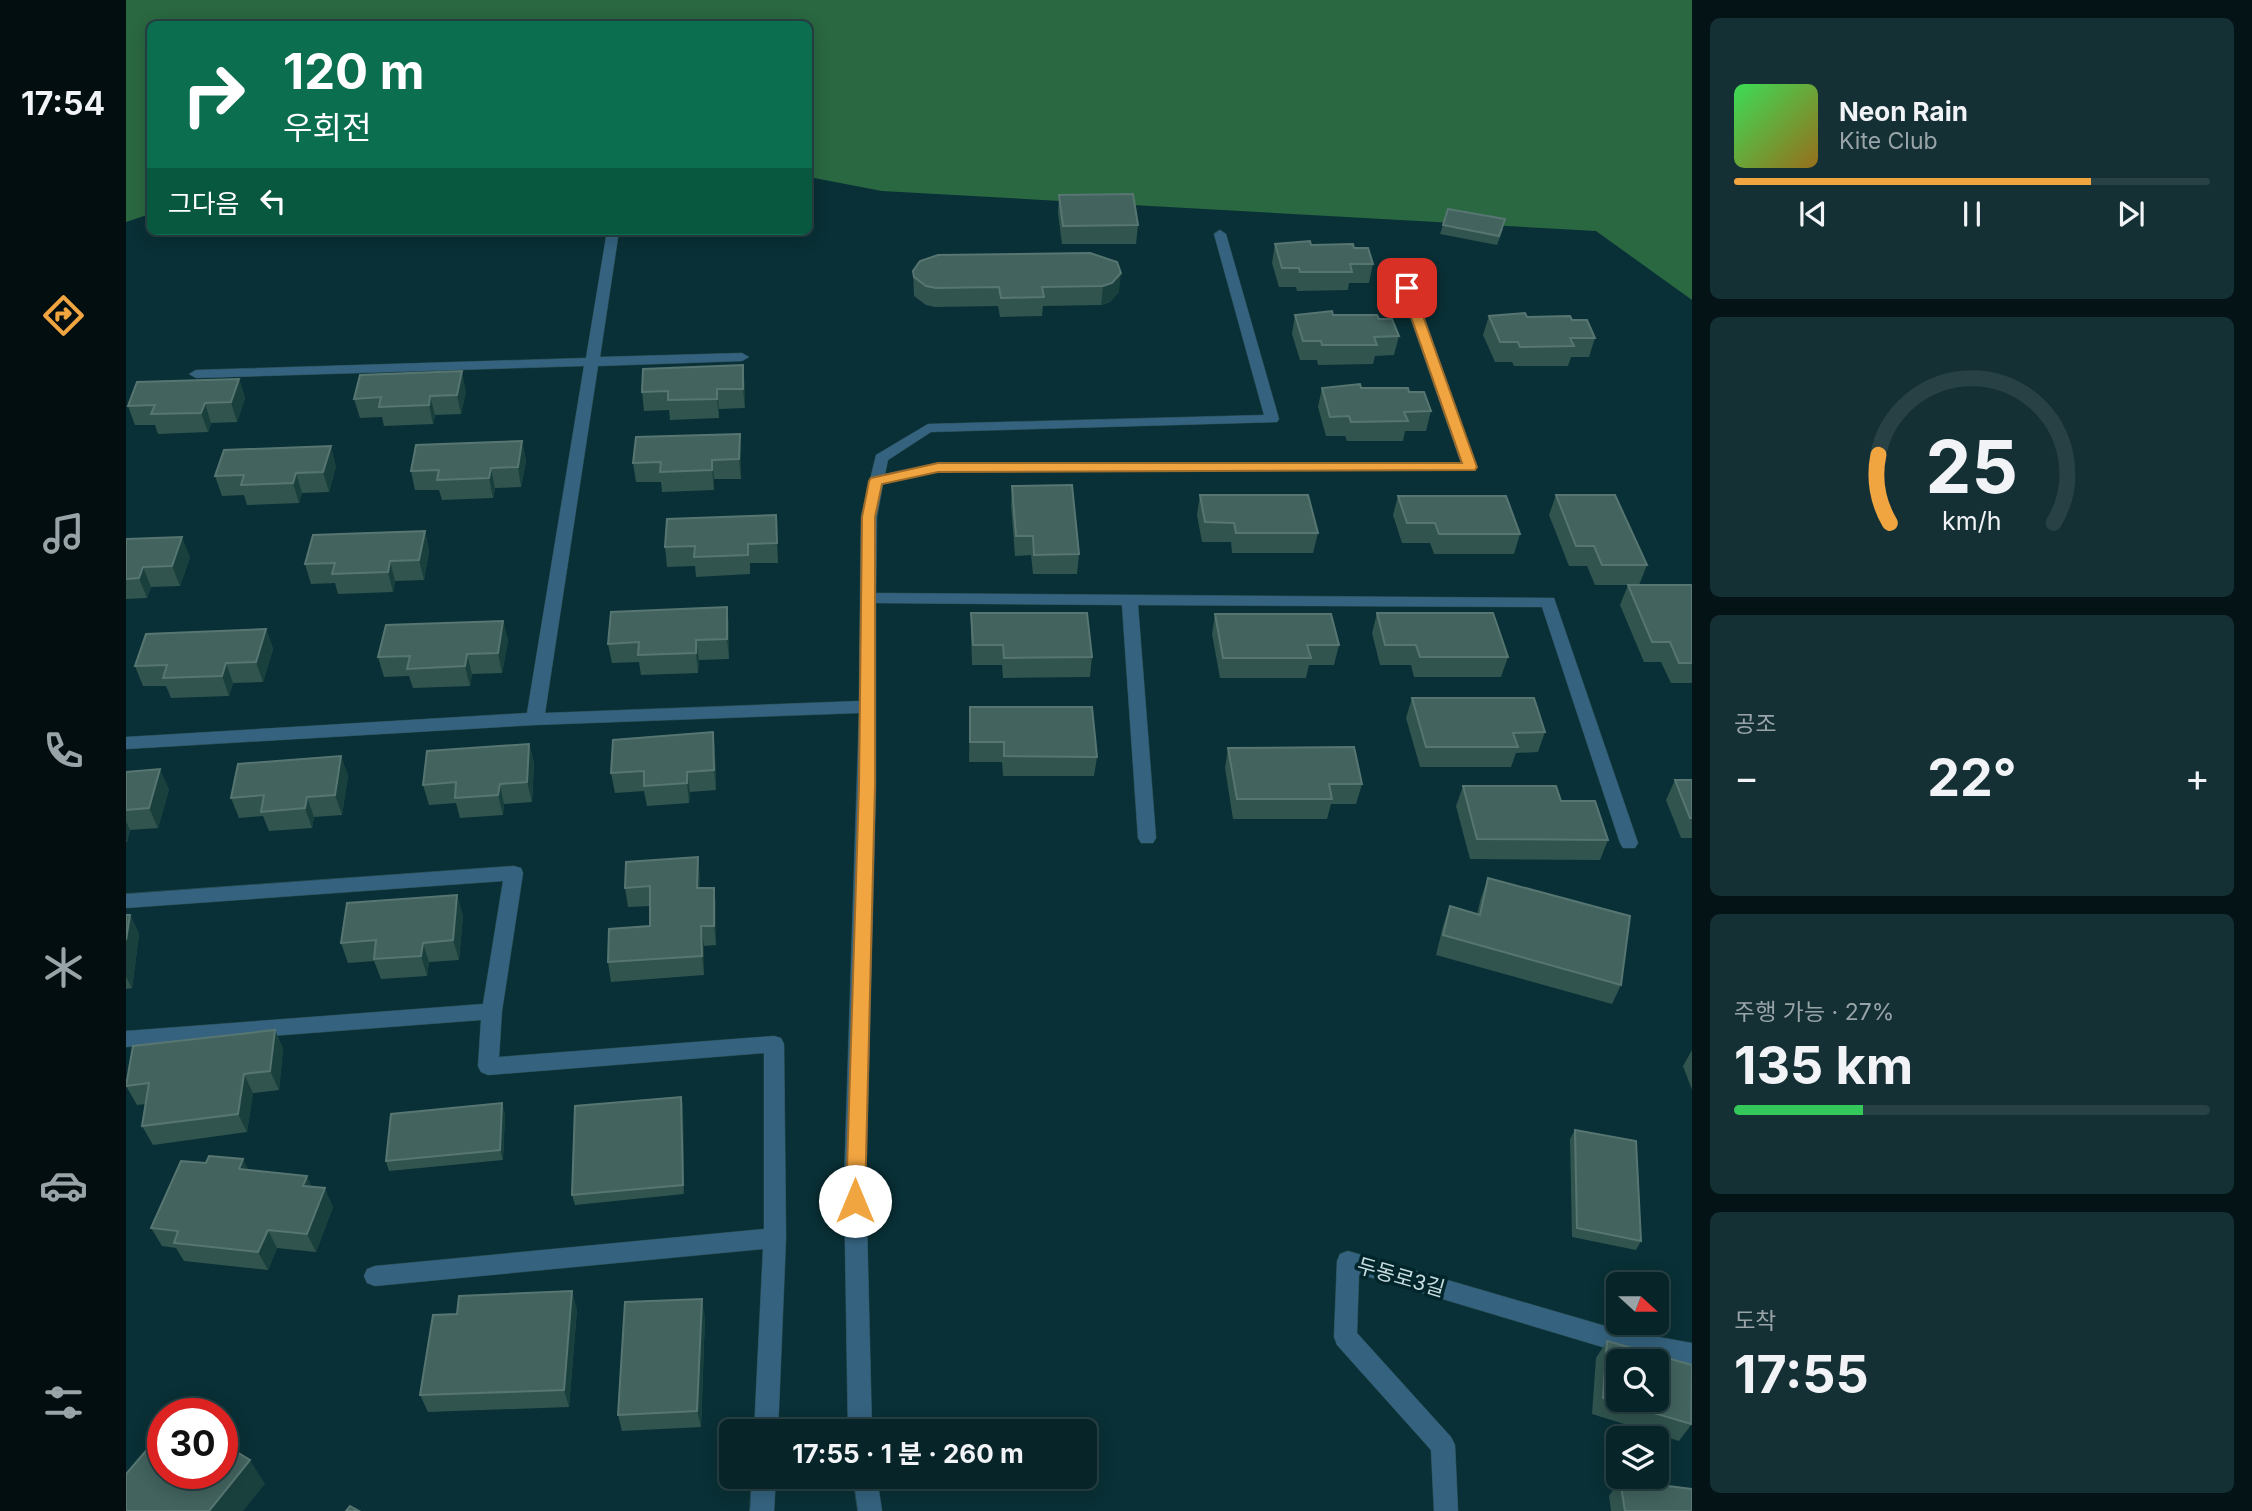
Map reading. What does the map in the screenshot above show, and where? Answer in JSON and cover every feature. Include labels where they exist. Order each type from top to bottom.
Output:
[{"type":"street","points":[[860,1419],[855,1182],[869,517],[881,457],[929,428],[1272,419],[1220,234]]},
{"type":"street","points":[[535,719],[612,235]]},
{"type":"street","points":[[876,481],[938,467],[1470,467],[1407,288]]},
{"type":"street","points":[[196,374],[742,357]]},
{"type":"street","points":[[868,598],[1548,602],[1629,843]]},
{"type":"street","points":[[1130,600],[1147,838]]},
{"type":"street","points":[[126,743],[535,719],[867,707]]},
{"type":"street","points":[[126,901],[514,873],[492,1011],[488,1066],[774,1044],[775,1238],[767,1419]]},
{"type":"street","points":[[126,1039],[492,1011]]},
{"type":"street","points":[[375,1276],[775,1238]]},
{"type":"street","name":"두동로3길","points":[[1446,1511],[1443,1445],[1345,1337],[1348,1261],[1619,1341],[1692,1354]]},
{"type":"street","points":[[762,1511],[763,1489]]},
{"type":"street","points":[[867,1489],[870,1511]]},
{"type":"green space","points":[[126,0],[1692,0],[1692,300],[1596,231],[882,191],[812,178],[812,21],[147,21],[147,215],[126,222]]},
{"type":"building","points":[[1133,194],[1138,225],[1063,226],[1059,195]]},
{"type":"building","points":[[1448,209],[1505,219],[1499,236],[1443,225]]},
{"type":"building","points":[[1310,241],[1311,245],[1353,244],[1354,248],[1368,248],[1373,264],[1350,264],[1352,272],[1300,272],[1299,268],[1282,268],[1275,244]]},
{"type":"building","points":[[1090,253],[1117,262],[1121,273],[1112,283],[1103,286],[1042,287],[1044,297],[1001,298],[999,287],[936,288],[926,286],[914,277],[913,271],[920,261],[938,255]]},
{"type":"building","points":[[1332,311],[1333,315],[1377,315],[1379,319],[1392,319],[1399,336],[1374,337],[1377,345],[1322,345],[1321,341],[1303,341],[1295,315]]},
{"type":"building","points":[[1525,313],[1527,317],[1570,316],[1572,320],[1587,320],[1595,338],[1570,338],[1574,346],[1520,347],[1518,342],[1500,342],[1489,316]]},
{"type":"building","points":[[743,365],[743,389],[717,389],[717,399],[668,400],[668,391],[642,392],[643,369]]},
{"type":"building","points":[[462,371],[457,395],[430,396],[429,405],[379,407],[381,397],[354,399],[360,375]]},
{"type":"building","points":[[239,379],[231,402],[205,403],[201,413],[151,414],[155,405],[128,406],[137,382]]},
{"type":"building","points":[[1360,384],[1361,388],[1408,388],[1409,392],[1424,392],[1431,411],[1404,412],[1408,421],[1351,422],[1349,416],[1330,417],[1322,388]]},
{"type":"building","points":[[740,434],[739,459],[712,460],[712,470],[660,472],[661,462],[633,463],[636,437]]},
{"type":"building","points":[[522,441],[518,467],[491,468],[489,478],[437,480],[439,470],[411,471],[416,445]]},
{"type":"building","points":[[331,446],[323,472],[296,473],[293,483],[241,485],[244,475],[215,476],[224,450]]},
{"type":"building","points":[[1072,485],[1079,554],[1034,555],[1033,536],[1016,536],[1012,486]]},
{"type":"building","points":[[1200,495],[1308,495],[1318,533],[1236,533],[1234,523],[1205,522]]},
{"type":"building","points":[[1556,495],[1615,495],[1647,565],[1602,565],[1594,546],[1576,546]]},
{"type":"building","points":[[1398,496],[1506,496],[1520,534],[1439,534],[1435,523],[1407,523]]},
{"type":"building","points":[[776,515],[777,543],[748,544],[748,555],[694,557],[695,546],[665,547],[667,519]]},
{"type":"building","points":[[425,531],[419,560],[390,561],[388,572],[332,574],[335,563],[305,564],[313,535]]},
{"type":"building","points":[[182,537],[172,566],[143,567],[139,578],[126,579],[126,539]]},
{"type":"building","points":[[1628,585],[1691,585],[1692,663],[1679,663],[1670,642],[1652,642]]},
{"type":"building","points":[[727,607],[727,639],[696,640],[696,653],[638,655],[639,642],[608,644],[611,612]]},
{"type":"building","points":[[971,613],[1087,613],[1092,657],[1004,658],[1003,645],[973,645]]},
{"type":"building","points":[[1377,613],[1493,613],[1508,657],[1420,657],[1416,645],[1385,645]]},
{"type":"building","points":[[1215,614],[1331,614],[1339,645],[1307,645],[1311,658],[1223,658]]},
{"type":"building","points":[[503,621],[498,653],[467,654],[465,666],[407,669],[410,656],[378,657],[386,625]]},
{"type":"building","points":[[266,629],[256,662],[226,663],[222,676],[163,678],[167,665],[135,666],[146,634]]},
{"type":"building","points":[[1412,698],[1534,698],[1545,732],[1513,733],[1518,747],[1426,747]]},
{"type":"building","points":[[970,707],[1092,707],[1097,757],[1004,756],[1004,742],[970,742]]},
{"type":"building","points":[[713,732],[714,770],[687,772],[687,783],[644,786],[644,771],[611,773],[613,740]]},
{"type":"building","points":[[529,744],[527,782],[500,784],[498,795],[455,798],[456,782],[423,785],[427,751]]},
{"type":"building","points":[[1354,747],[1362,784],[1329,784],[1332,799],[1237,799],[1228,748]]},
{"type":"building","points":[[341,756],[335,795],[307,797],[305,808],[261,812],[264,795],[231,798],[238,764]]},
{"type":"building","points":[[160,769],[149,808],[126,810],[126,772]]},
{"type":"building","points":[[1675,780],[1692,780],[1692,818],[1690,818]]},
{"type":"building","points":[[1463,786],[1556,786],[1561,801],[1595,801],[1608,840],[1477,839]]},
{"type":"building","points":[[698,857],[697,888],[714,888],[714,926],[701,926],[702,956],[608,962],[609,929],[650,926],[650,886],[625,888],[626,862]]},
{"type":"building","points":[[1488,878],[1630,916],[1621,985],[1443,935],[1450,906],[1480,915]]},
{"type":"building","points":[[457,895],[453,940],[423,943],[421,956],[374,959],[376,940],[341,943],[347,903]]},
{"type":"building","points":[[126,915],[130,915],[126,940]]},
{"type":"building","points":[[275,1030],[270,1071],[244,1074],[238,1114],[142,1126],[149,1083],[126,1086],[133,1046]]},
{"type":"building","points":[[681,1097],[683,1185],[572,1195],[575,1106]]},
{"type":"building","points":[[502,1103],[500,1150],[386,1161],[391,1114]]},
{"type":"building","points":[[1575,1130],[1636,1141],[1641,1241],[1577,1228]]},
{"type":"building","points":[[209,1156],[243,1159],[239,1169],[307,1176],[303,1186],[325,1188],[307,1234],[268,1230],[258,1252],[174,1243],[178,1231],[151,1228],[181,1161],[206,1163]]},
{"type":"building","points":[[572,1291],[564,1390],[420,1395],[433,1315],[457,1314],[459,1296]]},
{"type":"building","points":[[702,1299],[697,1411],[618,1415],[625,1302]]},
{"type":"building","points":[[1607,1341],[1635,1349],[1606,1349]]},
{"type":"building","points":[[1606,1355],[1606,1399],[1603,1398]]},
{"type":"building","points":[[1669,1359],[1692,1365],[1691,1424],[1650,1412],[1669,1412]]},
{"type":"building","points":[[147,1450],[147,1489],[227,1489],[209,1511],[126,1511],[126,1474]]},
{"type":"building","points":[[238,1453],[250,1460],[238,1475]]},
{"type":"building","points":[[1669,1486],[1692,1489],[1692,1511],[1625,1511],[1621,1489],[1669,1489]]},
{"type":"building","points":[[350,1506],[359,1511],[346,1511]]},
{"type":"route","points":[[855,1201],[867,785],[869,517],[876,481],[938,467],[1470,467],[1407,288]]}]
